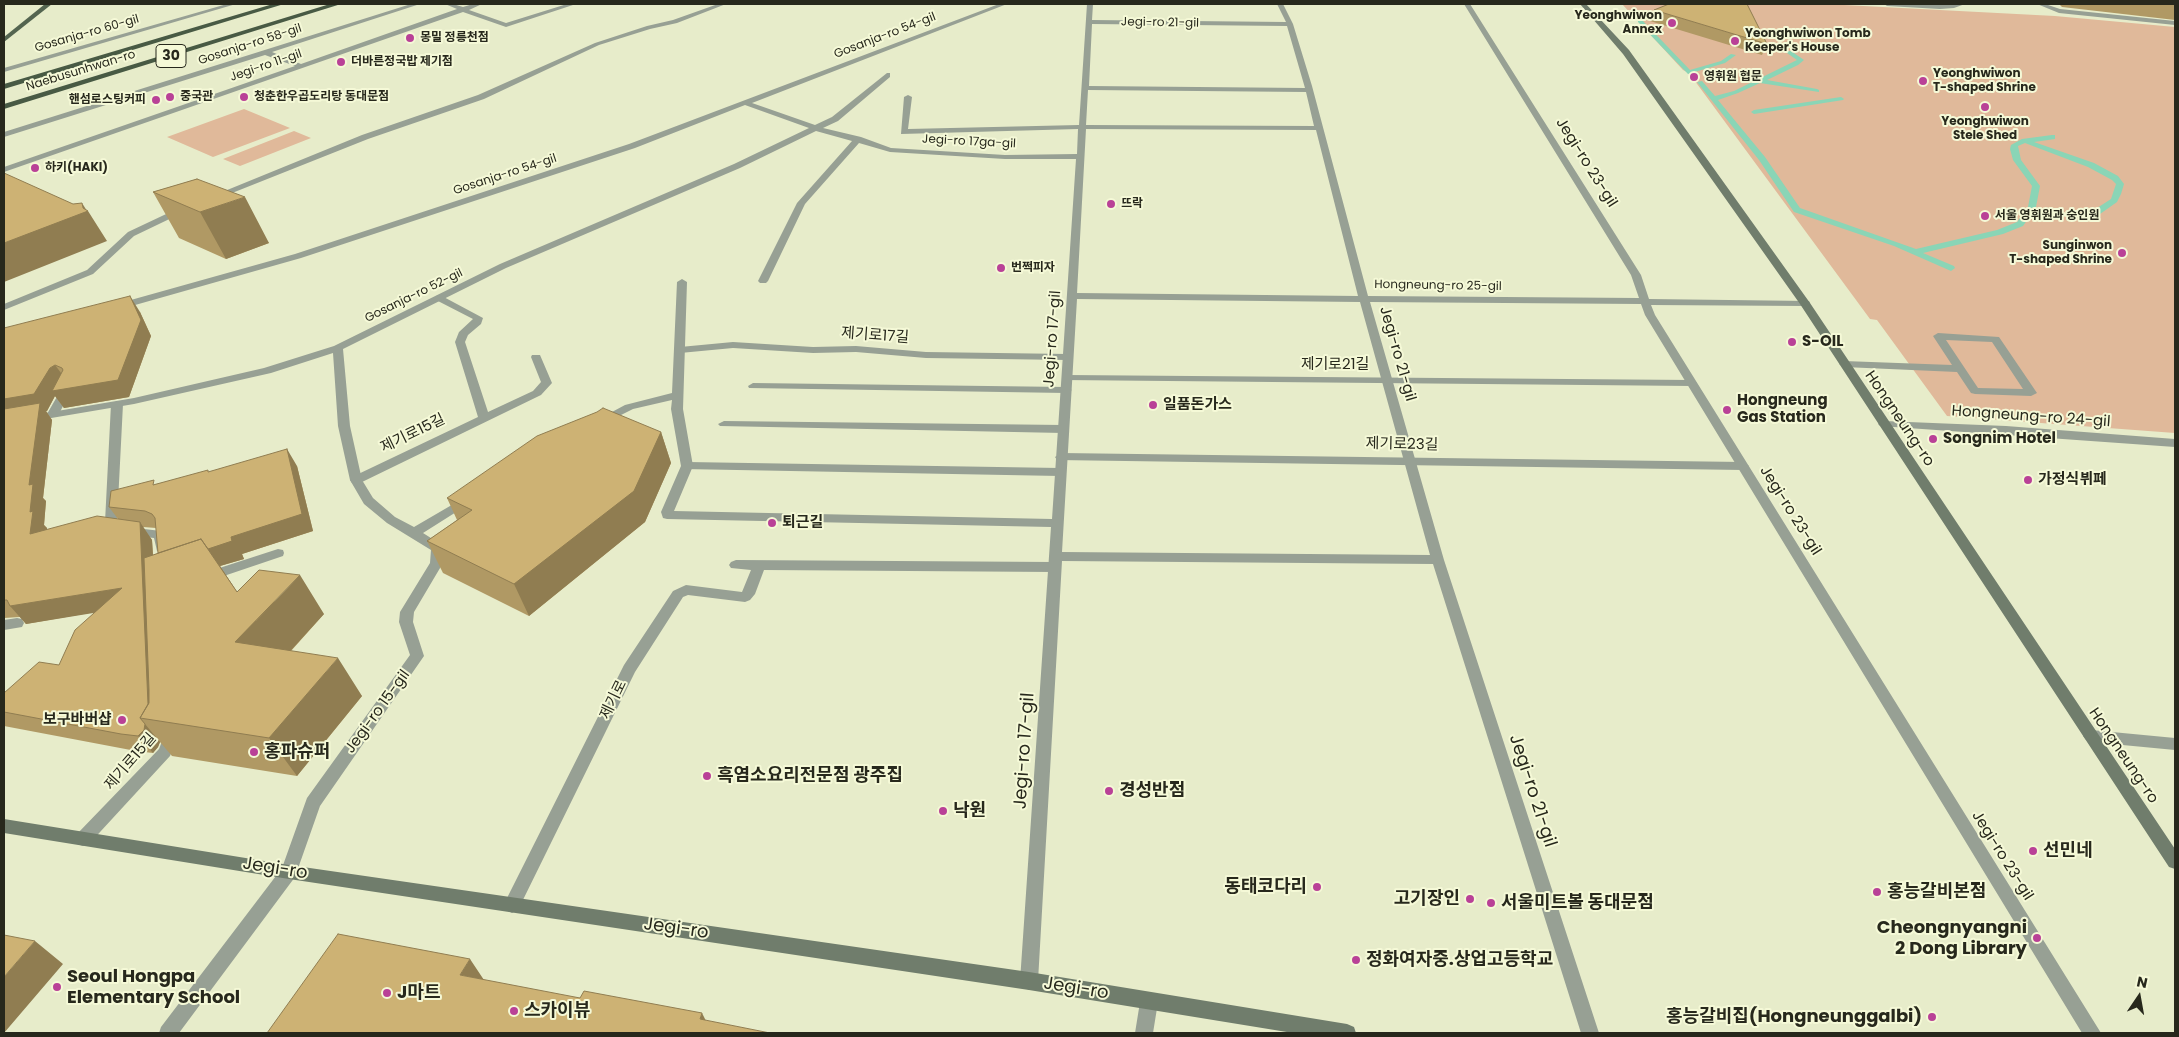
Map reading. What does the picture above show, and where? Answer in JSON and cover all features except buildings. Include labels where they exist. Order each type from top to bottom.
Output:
[{"type":"highway","name":"Naebusunhwan-ro","points":[[4,88],[280,4]]},
{"type":"highway","name":"Naebusunhwan-ro","points":[[4,107],[337,4]]},
{"type":"main road","points":[[4,40],[49,4]]},
{"type":"main road","name":"Hongneung-ro","points":[[1583,4],[1626,52],[1805,303],[2175,862]]},
{"type":"main road","name":"Jegi-ro","points":[[4,826],[289,872],[1028,981],[1347,1033]]},
{"type":"street","name":"Gosanja-ro 60-gil","points":[[4,70],[233,4]]},
{"type":"street","name":"Gosanja-ro 58-gil","points":[[4,135],[417,4]]},
{"type":"street","points":[[448,4],[506,25],[573,4]]},
{"type":"street","name":"Jegi-ro 11-gil","points":[[4,170],[479,4]]},
{"type":"street","points":[[206,200],[365,137],[481,97],[597,44],[649,27],[675,22],[723,4]]},
{"type":"street","name":"Gosanja-ro 54-gil","points":[[108,310],[298,256],[632,146],[748,104],[1004,4]]},
{"type":"street","name":"Jegi-ro 17-gil","points":[[1028,981],[1090,4]]},
{"type":"street","name":"Jegi-ro 21-gil","points":[[1280,4],[1290,24],[1309,90],[1364,298],[1438,560],[1590,1033]]},
{"type":"street","name":"Jegi-ro 23-gil","points":[[1467,4],[1636,275],[1650,315],[2092,1033]]},
{"type":"street","points":[[1887,4],[1954,6],[1962,4]]},
{"type":"street","points":[[2040,4],[2060,11],[2175,23]]},
{"type":"street","name":"Jegi-ro 21-gil","points":[[1089,22],[1290,24]]},
{"type":"street","points":[[264,52],[301,66]]},
{"type":"street","name":"Gosanja-ro 52-gil","points":[[4,423],[117,404],[267,371],[338,348],[504,266],[737,166],[835,119],[887,75]]},
{"type":"street","points":[[1085,88],[1309,90]]},
{"type":"street","points":[[908,97],[904,132],[1082,127],[1319,128]]},
{"type":"street","points":[[748,104],[816,128]]},
{"type":"street","name":"Jegi-ro 17ga-gil","points":[[816,128],[890,150],[1006,158],[1080,156]]},
{"type":"street","points":[[763,282],[801,203],[858,139]]},
{"type":"street","points":[[4,307],[90,272],[131,234],[150,223],[189,207]]},
{"type":"street","points":[[682,282],[677,409],[687,466],[666,512],[667,515],[1057,523]]},
{"type":"street","name":"Hongneung-ro 25-gil","points":[[1072,296],[1805,303]]},
{"type":"street","points":[[440,298],[478,318],[477,322],[463,334],[460,342],[484,418]]},
{"type":"street","points":[[1938,336],[1995,340],[2031,393],[1975,391],[1960,369],[1938,336]]},
{"type":"street","name":"제기로17길","points":[[680,350],[732,345],[813,350],[856,349],[926,356],[1068,358]]},
{"type":"street","points":[[338,348],[344,426],[356,480]]},
{"type":"street","name":"제기로15길","points":[[356,480],[544,388],[547,379],[536,357]]},
{"type":"street","points":[[1844,364],[1960,369]]},
{"type":"street","name":"제기로21길","points":[[1066,384],[1387,380],[1692,383]]},
{"type":"street","points":[[753,386],[1066,384]]},
{"type":"street","points":[[53,414],[68,386]]},
{"type":"street","points":[[591,427],[629,407],[678,395]]},
{"type":"street","points":[[117,404],[111,522],[113,528],[117,530],[157,534],[160,536],[163,562]]},
{"type":"street","points":[[724,424],[1063,429]]},
{"type":"street","name":"Hongneung-ro 24-gil","points":[[1884,424],[2006,430],[2175,442]]},
{"type":"street","name":"제기로23길","points":[[1061,457],[1743,466]]},
{"type":"street","points":[[687,466],[1060,472]]},
{"type":"street","name":"Jegi-ro 15-gil","points":[[168,1033],[289,872],[313,803],[417,656],[406,622],[407,612],[436,563],[437,548],[391,520],[368,501],[356,480]]},
{"type":"street","points":[[414,533],[473,498]]},
{"type":"street","points":[[198,580],[278,553]]},
{"type":"street","points":[[736,564],[1438,560]]},
{"type":"street","name":"제기로","points":[[512,905],[629,669],[678,594],[686,590],[745,597],[748,594],[759,565]]},
{"type":"street","name":"제기로15길","points":[[83,839],[165,752],[170,741],[172,719]]},
{"type":"street","points":[[2091,736],[2175,744]]},
{"type":"street","points":[[1144,1033],[1149,1002]]},
{"type":"shaded area","name":"서울 영휘원과 숭인원","points":[[1622,4],[1825,4],[2055,16],[2175,27],[2175,433],[1947,416],[1877,320],[1870,319],[1689,73],[1683,70]]},
{"type":"shaded area","points":[[244,109],[290,128],[213,157],[167,137]]},
{"type":"shaded area","points":[[294,131],[311,138],[240,166],[223,159]]},
{"type":"pier","points":[[264,4],[364,4],[4,116],[4,81]]},
{"type":"waterway","points":[[1640,21],[1689,72]]},
{"type":"waterway","points":[[1714,99],[1736,92],[1801,60],[1789,52]]},
{"type":"waterway","points":[[1689,72],[1723,62],[1733,55]]},
{"type":"waterway","points":[[1760,81],[1817,91]]},
{"type":"waterway","points":[[1700,82],[1714,99]]},
{"type":"waterway","points":[[1714,99],[1762,159],[1797,210],[1897,244],[1915,252]]},
{"type":"waterway","points":[[1754,112],[1841,99]]},
{"type":"waterway","points":[[1915,252],[2000,232],[2020,224],[2032,207],[2036,186],[2017,160],[2014,149],[2015,145],[2025,141],[2052,137]]},
{"type":"waterway","points":[[2028,142],[2091,165],[2115,178],[2120,184],[2114,200],[2097,212],[2093,218]]},
{"type":"waterway","points":[[1915,252],[1951,268]]},
{"type":"place","name":"Yeonghwiwon Annex","points":[[1672,23]]},
{"type":"place","name":"몽밀 정릉천점","points":[[410,38]]},
{"type":"place","name":"Yeonghwiwon Tomb Keeper's House","points":[[1735,41]]},
{"type":"place","name":"더바른정국밥 제기점","points":[[341,62]]},
{"type":"place","name":"영휘원 협문","points":[[1694,77]]},
{"type":"place","name":"Yeonghwiwon T-shaped Shrine","points":[[1923,81]]},
{"type":"place","name":"중국관","points":[[170,97]]},
{"type":"place","name":"청춘한우곱도리탕 동대문점","points":[[244,97]]},
{"type":"place","name":"핸섬로스팅커피","points":[[156,100]]},
{"type":"place","name":"Yeonghwiwon Stele Shed","points":[[1985,107]]},
{"type":"place","name":"하키(HAKI)","points":[[35,168]]},
{"type":"place","name":"뜨락","points":[[1111,204]]},
{"type":"place","name":"서울 영휘원과 숭인원","points":[[1985,216]]},
{"type":"place","name":"Sunginwon T-shaped Shrine","points":[[2122,253]]},
{"type":"place","name":"번쩍피자","points":[[1001,268]]},
{"type":"place","name":"S-OIL","points":[[1792,342]]},
{"type":"place","name":"일품돈가스","points":[[1153,405]]},
{"type":"place","name":"Hongneung Gas Station","points":[[1727,410]]},
{"type":"place","name":"Songnim Hotel","points":[[1933,439]]},
{"type":"place","name":"가정식뷔페","points":[[2028,480]]},
{"type":"place","name":"퇴근길","points":[[772,523]]},
{"type":"place","name":"보구바버샵","points":[[122,720]]},
{"type":"place","name":"홍파슈퍼","points":[[254,752]]},
{"type":"place","name":"흑염소요리전문점 광주집","points":[[707,776]]},
{"type":"place","name":"경성반점","points":[[1109,791]]},
{"type":"place","name":"낙원","points":[[943,811]]},
{"type":"place","name":"선민네","points":[[2033,851]]},
{"type":"place","name":"동태코다리","points":[[1317,887]]},
{"type":"place","name":"홍능갈비본점","points":[[1877,892]]},
{"type":"place","name":"고기장인","points":[[1470,899]]},
{"type":"place","name":"서울미트볼 동대문점","points":[[1491,903]]},
{"type":"place","name":"Cheongnyangni 2 Dong Library","points":[[2037,938]]},
{"type":"place","name":"정화여자중.상업고등학교","points":[[1356,960]]},
{"type":"place","name":"Seoul Hongpa Elementary School","points":[[57,987]]},
{"type":"place","name":"J마트","points":[[387,993]]},
{"type":"place","name":"스카이뷰","points":[[514,1011]]},
{"type":"place","name":"홍능갈비집(Hongneunggalbi)","points":[[1932,1017]]}]
